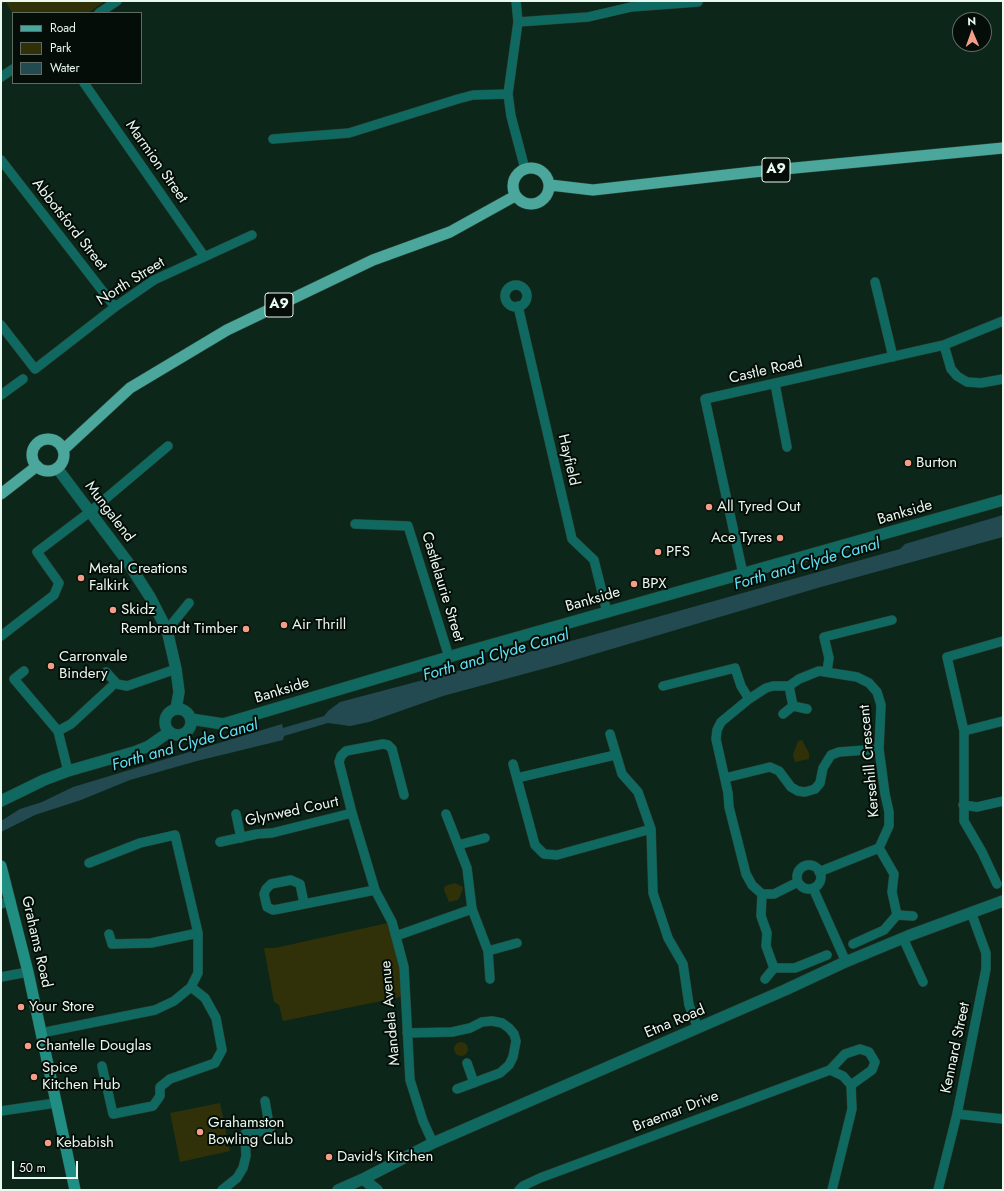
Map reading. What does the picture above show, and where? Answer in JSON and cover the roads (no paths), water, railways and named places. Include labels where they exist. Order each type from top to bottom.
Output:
[{"type":"main road","name":"A9","points":[[550,185],[593,190],[753,172],[1003,148]]},
{"type":"main road","points":[[532,168],[544,173],[550,185],[546,198],[534,205],[527,204],[516,196],[513,191],[514,180],[520,172],[525,169],[532,168]]},
{"type":"main road","name":"A9","points":[[63,450],[130,388],[227,330],[373,260],[450,232],[516,196]]},
{"type":"main road","points":[[50,440],[55,442],[63,450],[63,460],[57,468],[47,471],[37,466],[32,457],[33,451],[39,442],[50,440]]},
{"type":"main road","points":[[1,494],[37,466]]},
{"type":"main road","name":"Grahams Road","points":[[1,866],[6,902],[28,972],[75,1190]]},
{"type":"street","points":[[100,12],[117,1]]},
{"type":"street","points":[[516,1],[518,22],[508,94],[511,116],[525,169]]},
{"type":"street","points":[[518,22],[588,17],[631,7],[698,2]]},
{"type":"street","points":[[1,77],[12,70]]},
{"type":"street","name":"Marmion Street","points":[[85,84],[204,256]]},
{"type":"street","points":[[273,139],[349,133],[458,98],[473,95],[508,94]]},
{"type":"street","name":"Abbotsford Street","points":[[1,160],[115,306]]},
{"type":"street","name":"North Street","points":[[1,325],[35,369],[115,306],[154,280],[252,235]]},
{"type":"street","points":[[875,282],[893,357]]},
{"type":"street","name":"Hayfield","points":[[518,306],[572,539],[594,560],[607,612]]},
{"type":"street","name":"Castle Road","points":[[743,574],[706,399],[944,345],[1003,321]]},
{"type":"street","points":[[944,345],[951,369],[957,376],[967,382],[981,383],[1003,379]]},
{"type":"street","points":[[1,395],[23,379]]},
{"type":"street","points":[[775,384],[787,447]]},
{"type":"street","points":[[1,636],[54,595],[59,583],[37,552],[91,511],[168,446]]},
{"type":"street","name":"Mungalend","points":[[57,468],[91,511],[131,567],[150,596],[167,630],[176,669],[179,692],[176,709]]},
{"type":"street","name":"Bankside","points":[[191,719],[223,724],[449,657],[1003,500]]},
{"type":"street","name":"Castlelaurie Street","points":[[355,524],[408,526],[449,657]]},
{"type":"street","points":[[167,630],[189,603]]},
{"type":"street","points":[[827,671],[829,658],[824,637],[892,620]]},
{"type":"street","points":[[996,884],[982,852],[964,821],[964,731],[947,656],[1003,641]]},
{"type":"street","points":[[663,686],[735,668],[741,686],[749,699]]},
{"type":"street","points":[[106,672],[117,684],[127,686],[176,669]]},
{"type":"street","points":[[24,671],[14,679],[58,731],[68,772]]},
{"type":"street","name":"Kersehill Crescent","points":[[762,894],[752,885],[746,874],[729,807],[725,778],[716,739],[717,730],[721,722],[749,699],[773,686],[789,686],[799,679],[814,672],[827,671],[857,677],[869,683],[877,692],[881,704],[880,749],[884,794],[889,812],[889,826],[879,848]]},
{"type":"street","points":[[789,686],[793,706]]},
{"type":"street","points":[[58,731],[71,724],[110,687]]},
{"type":"street","points":[[793,706],[807,709]]},
{"type":"street","points":[[783,714],[793,706]]},
{"type":"street","points":[[176,709],[185,711],[191,719],[190,728],[186,733],[177,736],[169,732],[165,724],[165,719],[170,712],[176,709]]},
{"type":"street","points":[[964,731],[1003,721]]},
{"type":"street","points":[[1,801],[44,780],[149,746],[169,732]]},
{"type":"street","points":[[610,734],[615,755],[622,774],[638,792],[651,829],[653,893],[668,938],[684,964],[689,1006],[698,1028]]},
{"type":"street","name":"Glynwed Court","points":[[220,842],[272,834],[352,814],[339,762],[341,756],[346,752],[382,744],[388,745],[392,749],[404,795]]},
{"type":"street","points":[[725,778],[770,767],[779,771],[791,787],[798,791],[805,792],[815,789],[820,783],[825,763],[831,755],[839,752],[880,749]]},
{"type":"street","points":[[517,778],[615,755]]},
{"type":"street","points":[[513,764],[535,845],[544,854],[557,855],[651,829]]},
{"type":"street","points":[[963,805],[977,807],[1003,801]]},
{"type":"street","points":[[236,814],[241,838]]},
{"type":"street","name":"Mandela Avenue","points":[[352,814],[375,890],[392,922],[404,967],[410,1080],[423,1121],[433,1143]]},
{"type":"street","points":[[446,814],[467,868],[472,909],[488,951],[490,979]]},
{"type":"street","points":[[41,1032],[155,1010],[174,1001],[191,987],[198,973],[198,933],[175,830],[89,863]]},
{"type":"street","points":[[458,845],[485,838]]},
{"type":"street","points":[[819,872],[879,848],[894,874],[892,892],[898,915]]},
{"type":"street","points":[[803,867],[813,867],[819,872],[819,882],[813,888],[804,888],[798,882],[797,874],[803,867]]},
{"type":"street","points":[[304,903],[300,884],[291,880],[271,884],[266,888],[264,894],[267,907],[273,910],[375,890]]},
{"type":"street","points":[[774,968],[766,946],[767,933],[761,916],[762,894],[774,894],[798,882]]},
{"type":"street","points":[[813,888],[846,962]]},
{"type":"street","name":"Etna Road","points":[[338,1190],[363,1179],[433,1143],[846,962],[903,938],[1003,901]]},
{"type":"street","points":[[396,936],[472,909]]},
{"type":"street","name":"Kennard Street","points":[[938,1190],[957,1114],[986,969],[986,953],[971,912]]},
{"type":"street","points":[[898,915],[913,916]]},
{"type":"street","points":[[853,944],[884,930],[898,915]]},
{"type":"street","points":[[109,934],[112,944],[151,943],[198,933]]},
{"type":"street","points":[[903,938],[923,982]]},
{"type":"street","points":[[488,951],[517,943]]},
{"type":"street","points":[[774,968],[796,968],[827,955]]},
{"type":"street","points":[[765,979],[774,968]]},
{"type":"street","points":[[1,977],[28,972]]},
{"type":"street","points":[[102,1066],[113,1114],[153,1106],[160,1096],[160,1088],[170,1079],[215,1063],[222,1050],[216,1018],[206,998],[191,987]]},
{"type":"street","points":[[407,1033],[452,1032],[470,1028],[482,1022],[492,1021],[502,1023],[509,1028],[514,1034],[516,1041],[513,1057],[508,1065],[500,1073],[457,1090]]},
{"type":"street","points":[[832,1190],[852,1109],[851,1086],[843,1076],[830,1070],[845,1054],[860,1049],[869,1052],[875,1062],[872,1070],[851,1086]]},
{"type":"street","points":[[466,1063],[474,1083]]},
{"type":"street","name":"Braemar Drive","points":[[519,1190],[523,1186],[540,1178],[830,1070]]},
{"type":"street","points":[[222,1190],[237,1178],[243,1168],[246,1156],[245,1134],[270,1130],[265,1101]]},
{"type":"street","points":[[1,1111],[56,1103]]},
{"type":"street","points":[[957,1114],[1003,1119]]},
{"type":"street","points":[[363,1179],[377,1190]]},
{"type":"water","points":[[1003,515],[1003,537],[821,587],[561,664],[443,696],[369,722],[350,726],[328,723],[284,736],[283,740],[197,761],[130,780],[81,800],[35,815],[1,832],[1,821],[20,809],[42,802],[73,787],[282,724],[283,728],[324,716],[340,702],[582,638],[900,549],[905,544]]},
{"type":"place","name":"Burton","points":[[908,463]]},
{"type":"place","name":"All Tyred Out","points":[[709,507]]},
{"type":"place","name":"Ace Tyres","points":[[780,538]]},
{"type":"place","name":"PFS","points":[[658,552]]},
{"type":"place","name":"Metal Creations Falkirk","points":[[81,578]]},
{"type":"place","name":"BPX","points":[[634,584]]},
{"type":"place","name":"Skidz","points":[[113,610]]},
{"type":"place","name":"Air Thrill","points":[[284,625]]},
{"type":"place","name":"Rembrandt Timber","points":[[246,629]]},
{"type":"place","name":"Carronvale Bindery","points":[[51,666]]},
{"type":"place","name":"Your Store","points":[[21,1007]]},
{"type":"place","name":"Chantelle Douglas","points":[[28,1046]]},
{"type":"place","name":"Spice Kitchen Hub","points":[[34,1077]]},
{"type":"place","name":"Grahamston Bowling Club","points":[[200,1132]]},
{"type":"place","name":"Kebabish","points":[[48,1143]]},
{"type":"place","name":"David's Kitchen","points":[[329,1157]]},
{"type":"water label","name":"Forth and Clyde Canal","points":[[807,565]]},
{"type":"water label","name":"Forth and Clyde Canal","points":[[496,656]]},
{"type":"water label","name":"Forth and Clyde Canal","points":[[185,746]]}]
